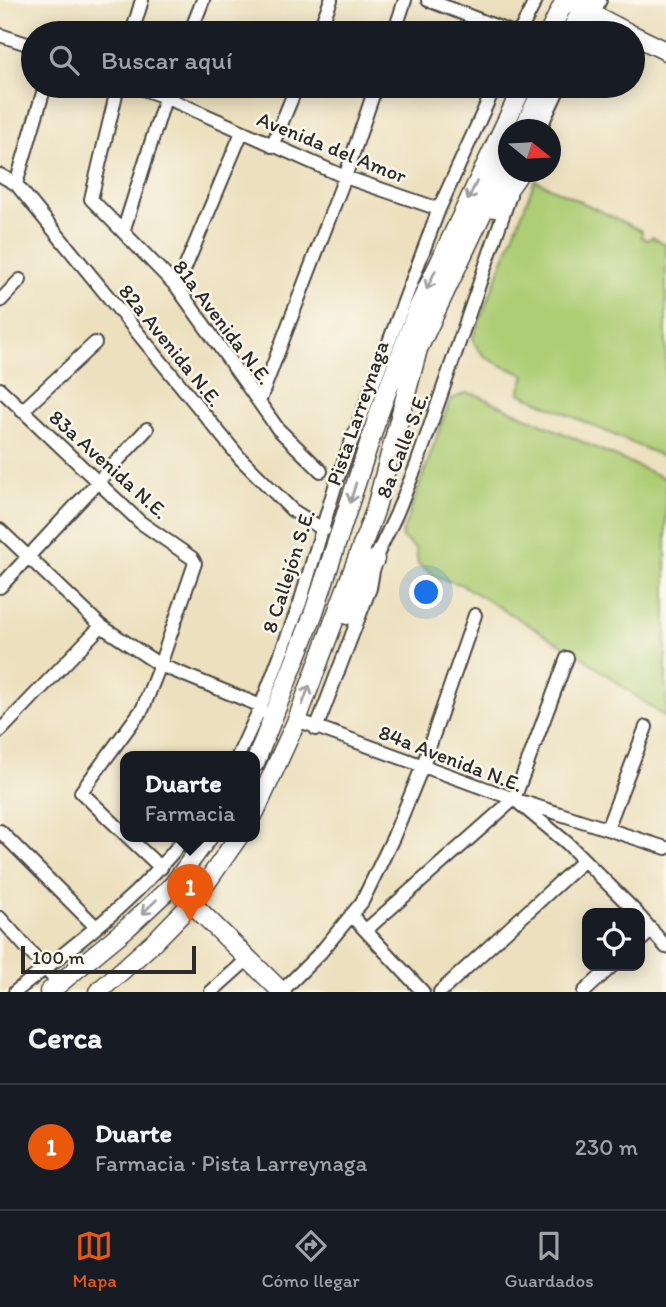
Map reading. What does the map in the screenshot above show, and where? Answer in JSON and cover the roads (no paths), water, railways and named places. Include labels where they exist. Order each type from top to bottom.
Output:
[{"type":"main road","points":[[554,21],[565,0],[590,6],[612,21]]},
{"type":"main road","points":[[579,21],[590,6]]},
{"type":"main road","points":[[645,41],[666,51]]},
{"type":"main road","name":"Pista Larreynaga","points":[[260,751],[313,615],[379,412],[418,308],[517,98]]},
{"type":"main road","points":[[528,119],[538,98]]},
{"type":"main road","name":"Pista Larreynaga","points":[[260,801],[297,720],[374,511],[418,349],[462,257],[507,182]]},
{"type":"main road","points":[[316,670],[343,624],[375,559]]},
{"type":"main road","points":[[54,988],[128,927],[173,885],[205,842]]},
{"type":"main road","points":[[98,992],[154,943],[193,902],[235,842]]},
{"type":"main road","points":[[173,885],[282,992]]},
{"type":"street","points":[[136,21],[142,0]]},
{"type":"street","points":[[195,21],[203,0]]},
{"type":"street","points":[[323,21],[331,0]]},
{"type":"street","points":[[398,21],[405,0]]},
{"type":"street","points":[[428,0],[482,21]]},
{"type":"street","points":[[526,21],[537,0]]},
{"type":"street","points":[[0,35],[21,42]]},
{"type":"street","points":[[16,184],[42,98]]},
{"type":"street","name":"81a Avenida N.E.","points":[[115,98],[91,199],[177,287],[278,429],[321,471]]},
{"type":"street","points":[[123,232],[165,98]]},
{"type":"street","name":"Avenida del Amor","points":[[180,98],[272,146],[345,177],[439,209]]},
{"type":"street","points":[[272,146],[292,98]]},
{"type":"street","points":[[259,402],[345,177],[372,98]]},
{"type":"street","name":"8 Callejón S.E.","points":[[240,751],[261,706],[300,603],[337,480],[439,209],[490,98]]},
{"type":"street","points":[[544,119],[554,98]]},
{"type":"street","points":[[177,287],[242,132]]},
{"type":"street","name":"82a Avenida N.E.","points":[[0,175],[16,184],[240,458],[292,510],[324,530]]},
{"type":"street","name":"8a Calle S.E.","points":[[316,729],[370,588],[375,559],[416,464],[510,182]]},
{"type":"street","points":[[0,300],[20,280]]},
{"type":"street","points":[[22,411],[95,343]]},
{"type":"street","name":"83a Avenida N.E.","points":[[0,389],[96,483],[140,522],[192,558],[195,563],[160,665]]},
{"type":"street","points":[[0,587],[147,429]]},
{"type":"street","points":[[0,530],[101,626],[160,665],[261,706],[271,725]]},
{"type":"street","points":[[282,992],[321,952],[362,902],[393,838],[423,765],[475,615]]},
{"type":"street","points":[[0,731],[101,626]]},
{"type":"street","points":[[366,930],[514,799],[567,658]]},
{"type":"street","points":[[120,829],[81,792],[143,708],[160,665]]},
{"type":"street","name":"84a Avenida N.E.","points":[[297,720],[514,799],[584,860],[631,908]]},
{"type":"street","points":[[607,829],[646,727]]},
{"type":"street","points":[[514,799],[666,848]]},
{"type":"street","points":[[0,831],[96,927]]},
{"type":"street","points":[[133,842],[161,868]]},
{"type":"street","points":[[15,992],[121,907],[161,868],[181,842]]},
{"type":"street","points":[[440,992],[584,860]]},
{"type":"street","points":[[351,915],[423,992]]},
{"type":"street","points":[[0,919],[46,967],[54,988]]},
{"type":"street","name":"84a Avenida N.E.","points":[[645,922],[666,947]]},
{"type":"street","points":[[645,936],[652,930]]},
{"type":"street","points":[[211,992],[249,958]]},
{"type":"street","points":[[584,992],[607,971]]},
{"type":"place","name":"Duarte","points":[[190,922]]}]
